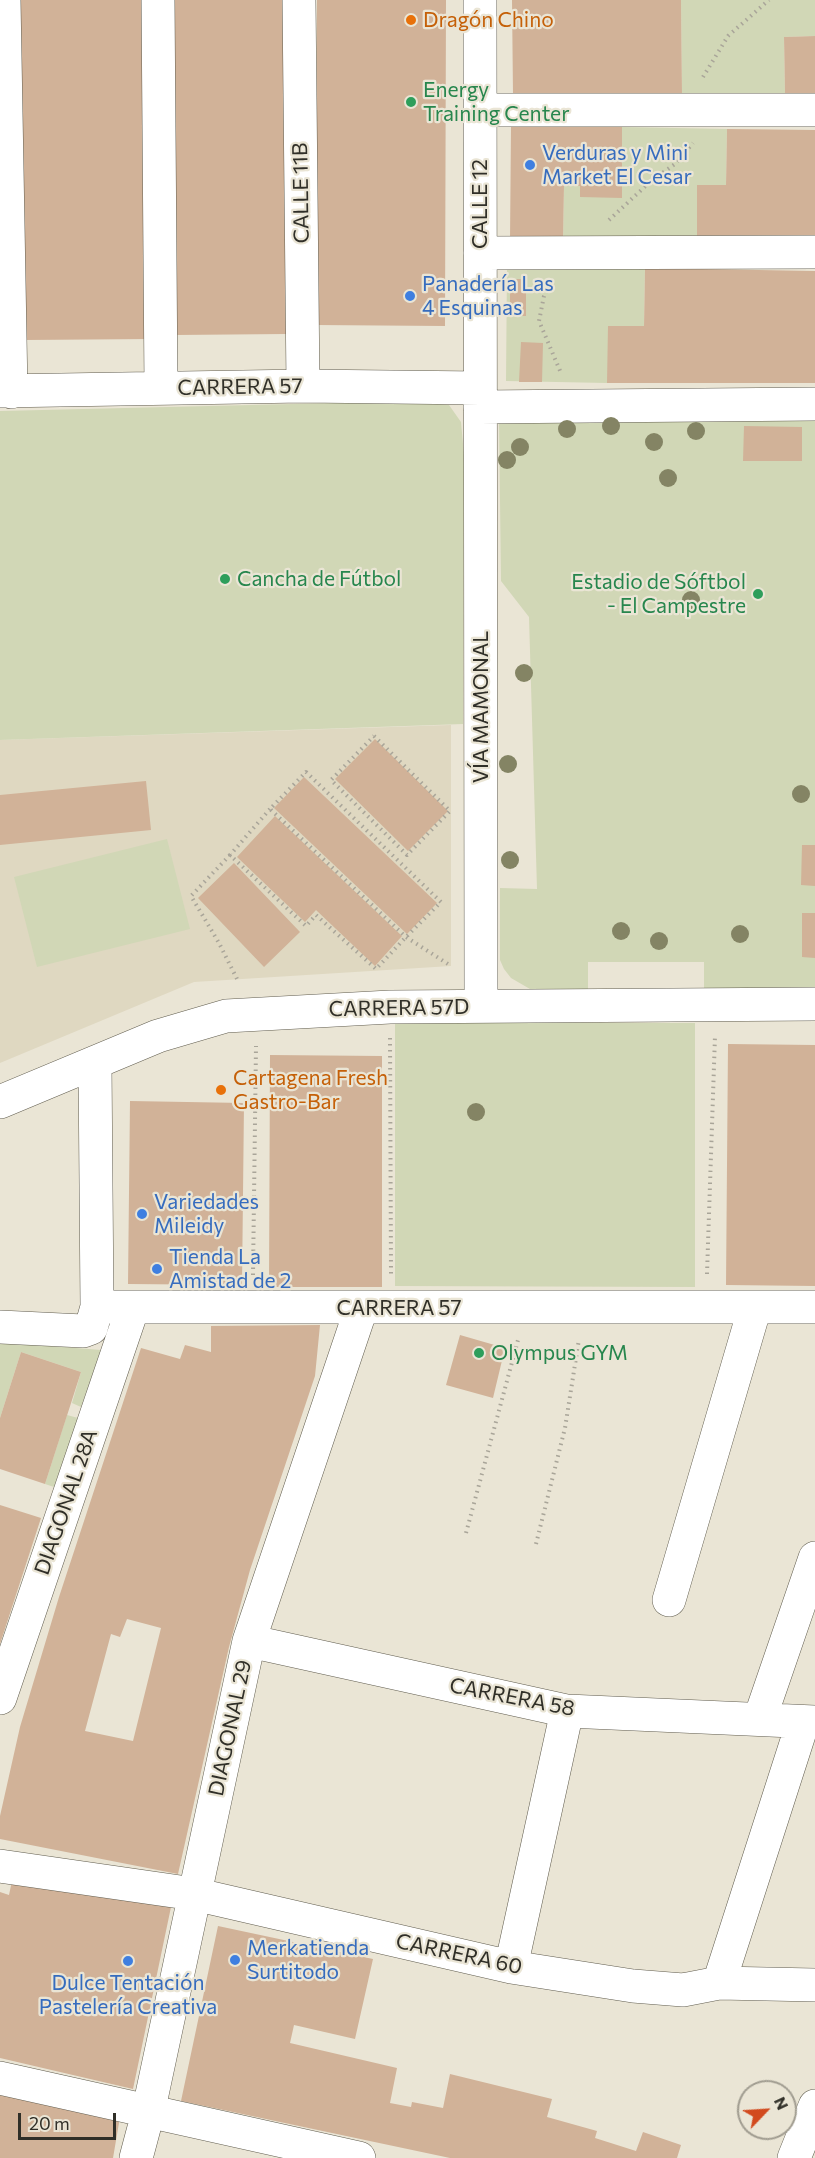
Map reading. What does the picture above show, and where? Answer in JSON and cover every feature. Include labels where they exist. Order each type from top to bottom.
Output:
[{"type":"street","points":[[4,0],[5,392]]},
{"type":"street","points":[[158,0],[161,388]]},
{"type":"street","name":"CALLE 11B","points":[[299,0],[303,386]]},
{"type":"street","name":"CALLE 12","points":[[480,0],[480,398]]},
{"type":"street","points":[[480,110],[815,110]]},
{"type":"street","points":[[480,253],[815,252]]},
{"type":"street","name":"CARRERA 57","points":[[5,392],[303,386],[576,406],[815,404]]},
{"type":"street","name":"VÍA MAMONAL","points":[[480,398],[481,1006]]},
{"type":"street","name":"CARRERA 57D","points":[[0,1102],[194,1023],[256,1012],[390,1007],[815,1004]]},
{"type":"street","points":[[0,1328],[83,1331],[91,1328],[97,1307],[95,1064]]},
{"type":"street","name":"CARRERA 57","points":[[97,1307],[815,1308]]},
{"type":"street","name":"DIAGONAL 28A","points":[[0,1698],[133,1307]]},
{"type":"street","name":"DIAGONAL 29","points":[[136,2158],[148,2113],[249,1641],[376,1308]]},
{"type":"street","points":[[669,1600],[755,1308]]},
{"type":"street","points":[[760,1718],[815,1558]]},
{"type":"street","name":"CARRERA 58","points":[[249,1641],[567,1711],[809,1722]]},
{"type":"street","points":[[511,1966],[567,1711]]},
{"type":"street","points":[[718,1983],[809,1722]]},
{"type":"street","name":"CARRERA 60","points":[[0,1866],[194,1894],[511,1966],[633,1986],[683,1990],[718,1983],[815,1985]]},
{"type":"street","points":[[0,2078],[324,2155],[359,2158]]},
{"type":"street","points":[[794,2158],[815,2106]]},
{"type":"path","points":[[576,406],[539,321],[544,296],[554,276],[623,206],[651,181],[669,171],[691,148],[702,78],[728,36],[769,0]]},
{"type":"path","points":[[374,736],[450,811],[407,855],[362,811],[331,780],[374,736]]},
{"type":"path","points":[[230,855],[306,926],[316,915],[376,969],[441,902],[306,772],[191,896],[237,979]]},
{"type":"path","points":[[270,809],[406,937],[451,966]]},
{"type":"path","points":[[355,819],[362,811]]},
{"type":"path","points":[[706,1308],[716,1005]]},
{"type":"path","points":[[376,1308],[390,1007]]},
{"type":"path","points":[[253,1308],[256,1012]]},
{"type":"path","points":[[466,1533],[527,1308]]},
{"type":"path","points":[[536,1544],[566,1428],[579,1347],[578,1308]]},
{"type":"shaded area","points":[[451,725],[451,966],[194,982],[0,1063],[0,740]]},
{"type":"green space","points":[[681,0],[815,0],[815,36],[784,37],[785,94],[682,94]]},
{"type":"green space","points":[[622,127],[727,129],[726,185],[697,242],[563,240],[564,186],[580,186],[622,197]]},
{"type":"green space","points":[[507,266],[645,268],[644,326],[607,383],[506,381]]},
{"type":"green space","name":"Cancha de Fútbol","points":[[418,401],[449,405],[461,422],[464,455],[463,724],[0,740],[0,411]]},
{"type":"green space","points":[[499,418],[815,419],[815,989],[704,989],[704,962],[588,962],[588,989],[530,989],[511,978],[504,969],[500,960],[500,888],[537,889],[529,617],[501,581]]},
{"type":"green space","points":[[167,839],[190,929],[37,967],[14,877]]},
{"type":"green space","points":[[395,1022],[695,1023],[695,1287],[395,1286]]},
{"type":"green space","points":[[0,1342],[101,1350],[81,1407],[72,1403],[81,1372],[21,1352],[0,1418]]},
{"type":"green space","points":[[67,1415],[78,1418],[54,1487],[45,1484]]},
{"type":"building","points":[[20,0],[148,0],[153,339],[25,340]]},
{"type":"building","points":[[173,0],[284,0],[286,334],[175,335]]},
{"type":"building","points":[[317,0],[446,0],[445,326],[315,325]]},
{"type":"building","points":[[512,0],[681,0],[682,94],[513,95]]},
{"type":"building","points":[[815,36],[815,94],[785,94],[784,37]]},
{"type":"building","points":[[511,126],[622,127],[622,198],[580,197],[580,186],[564,186],[563,240],[510,240]]},
{"type":"building","points":[[727,129],[815,130],[815,241],[697,242],[697,185],[726,185]]},
{"type":"building","points":[[645,268],[815,271],[815,383],[607,383],[608,326],[644,326]]},
{"type":"building","points":[[510,279],[526,279],[526,316],[510,316]]},
{"type":"building","points":[[521,342],[543,343],[542,382],[519,382]]},
{"type":"building","points":[[744,426],[802,427],[802,461],[743,461]]},
{"type":"building","points":[[375,739],[448,811],[408,851],[335,779]]},
{"type":"building","points":[[304,777],[437,903],[407,934],[274,808]]},
{"type":"building","points":[[146,781],[151,830],[0,845],[0,795]]},
{"type":"building","points":[[275,816],[402,936],[375,966],[316,910],[305,922],[237,857]]},
{"type":"building","points":[[802,845],[815,845],[815,886],[801,885]]},
{"type":"building","points":[[234,863],[300,932],[264,967],[198,898]]},
{"type":"building","points":[[802,913],[815,913],[815,958],[802,957]]},
{"type":"building","points":[[728,1044],[815,1045],[815,1286],[726,1285]]},
{"type":"building","points":[[270,1055],[382,1056],[382,1287],[269,1287]]},
{"type":"building","points":[[130,1101],[244,1103],[242,1285],[128,1284]]},
{"type":"building","points":[[320,1325],[315,1376],[250,1570],[229,1647],[178,1874],[0,1839],[0,1816],[20,1727],[59,1597],[141,1348],[180,1359],[185,1345],[211,1352],[211,1326]],"holes":[[[127,1619],[161,1628],[133,1741],[85,1731],[111,1634],[120,1637]]]},
{"type":"building","points":[[460,1335],[505,1348],[493,1398],[446,1385]]},
{"type":"building","points":[[21,1352],[81,1372],[45,1484],[0,1469],[0,1418]]},
{"type":"building","points":[[0,1505],[41,1518],[0,1644]]},
{"type":"building","points":[[13,1876],[171,1907],[133,2089],[0,2058],[0,1892],[9,1895]]},
{"type":"building","points":[[218,1926],[373,1959],[355,2039],[294,2025],[290,2043],[397,2068],[390,2103],[411,2107],[412,2102],[443,2108],[450,2074],[552,2099],[547,2117],[597,2131],[595,2138],[636,2151],[643,2132],[681,2145],[677,2158],[450,2158],[181,2101]]},
{"type":"building","points":[[0,2093],[120,2117],[113,2158],[0,2158]]},
{"type":"place","name":"Dragón Chino","points":[[411,20]]},
{"type":"place","name":"Energy Training Center","points":[[411,102]]},
{"type":"place","name":"Verduras y Mini Market El Cesar","points":[[530,165]]},
{"type":"place","name":"Panadería Las 4 Esquinas","points":[[410,296]]},
{"type":"place","name":"Cancha de Fútbol","points":[[225,579]]},
{"type":"place","name":"Estadio de Sóftbol - El Campestre","points":[[758,594]]},
{"type":"place","name":"Cartagena Fresh Gastro-Bar","points":[[221,1090]]},
{"type":"place","name":"Variedades Mileidy","points":[[142,1214]]},
{"type":"place","name":"Tienda La Amistad de 2","points":[[157,1269]]},
{"type":"place","name":"Olympus GYM","points":[[479,1353]]},
{"type":"place","name":"Merkatienda Surtitodo","points":[[235,1960]]},
{"type":"place","name":"Dulce Tentación Pastelería Creativa","points":[[128,1961]]}]
